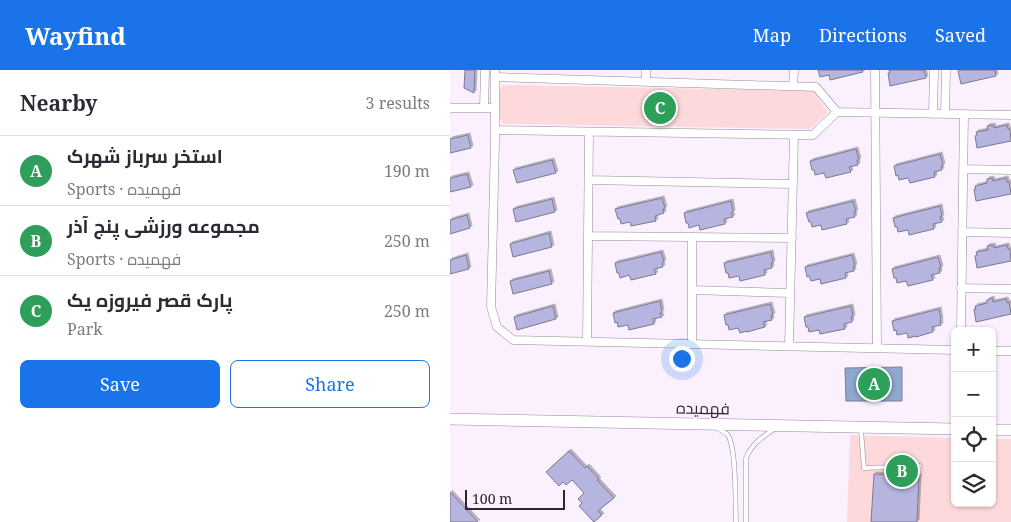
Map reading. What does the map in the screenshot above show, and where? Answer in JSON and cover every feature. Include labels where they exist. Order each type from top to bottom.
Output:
[{"type":"main road","name":"فهمیده","points":[[450,419],[951,429]]},
{"type":"main road","points":[[996,430],[1011,430]]},
{"type":"street","points":[[484,108],[485,70]]},
{"type":"street","points":[[646,70],[646,82]]},
{"type":"street","points":[[793,86],[794,70]]},
{"type":"street","points":[[875,70],[877,348]]},
{"type":"street","points":[[933,114],[934,70]]},
{"type":"street","points":[[945,114],[946,70]]},
{"type":"street","points":[[838,112],[816,87],[646,82],[495,74],[491,308],[497,327],[513,340],[951,350]]},
{"type":"street","points":[[450,108],[494,108]]},
{"type":"street","points":[[495,130],[813,135],[838,112],[1011,115]]},
{"type":"street","points":[[961,327],[964,114]]},
{"type":"street","points":[[587,342],[589,132]]},
{"type":"street","points":[[789,346],[794,135]]},
{"type":"street","points":[[964,169],[1011,170]]},
{"type":"street","points":[[589,180],[793,184]]},
{"type":"street","points":[[962,232],[1011,233]]},
{"type":"street","points":[[588,236],[792,238]]},
{"type":"street","points":[[692,237],[692,344]]},
{"type":"street","points":[[962,288],[1011,289]]},
{"type":"street","points":[[692,290],[790,293]]},
{"type":"street","points":[[996,351],[1011,351]]},
{"type":"lane","points":[[711,424],[727,434],[731,442],[734,459],[736,522]]},
{"type":"lane","points":[[746,522],[746,458],[750,449],[778,426]]},
{"type":"lane","points":[[861,427],[864,468],[920,466]]},
{"type":"shaded area","points":[[503,85],[814,91],[828,113],[810,129],[503,124],[492,103]]},
{"type":"shaded area","points":[[850,435],[951,438],[951,507],[996,507],[996,439],[1011,439],[1011,522],[847,522]]},
{"type":"water","points":[[902,367],[902,401],[846,401],[845,368]]},
{"type":"building","points":[[465,70],[475,70],[474,93],[464,88]]},
{"type":"building","points":[[818,70],[862,70],[863,72],[830,80],[829,75],[820,77]]},
{"type":"building","points":[[889,70],[924,70],[926,78],[890,86]]},
{"type":"building","points":[[995,70],[996,76],[961,84],[958,71]]},
{"type":"building","points":[[993,125],[994,128],[1007,125],[1008,129],[1010,129],[1011,141],[977,148],[976,132],[988,130],[987,126]]},
{"type":"building","points":[[468,135],[471,148],[450,153],[450,139]]},
{"type":"building","points":[[856,149],[859,160],[857,160],[858,165],[849,167],[851,172],[826,178],[824,173],[815,175],[814,170],[812,170],[810,161]]},
{"type":"building","points":[[940,154],[943,165],[941,166],[942,170],[934,172],[935,177],[910,183],[908,178],[899,180],[898,175],[896,176],[894,166]]},
{"type":"building","points":[[552,160],[556,173],[517,183],[513,170]]},
{"type":"building","points":[[467,174],[471,187],[450,192],[450,178]]},
{"type":"building","points":[[992,178],[993,181],[1006,178],[1007,182],[1009,182],[1011,194],[976,201],[975,186],[987,183],[987,179]]},
{"type":"building","points":[[662,198],[665,208],[663,209],[664,213],[655,216],[656,221],[631,226],[630,222],[621,224],[620,219],[618,219],[615,209]]},
{"type":"building","points":[[552,199],[555,212],[516,222],[513,209]]},
{"type":"building","points":[[731,201],[733,217],[724,219],[725,224],[700,230],[699,225],[689,228],[688,223],[686,223],[684,213]]},
{"type":"building","points":[[853,201],[856,212],[854,212],[855,217],[846,219],[847,224],[822,230],[821,225],[812,227],[811,222],[809,222],[806,213]]},
{"type":"building","points":[[940,206],[942,222],[933,224],[934,229],[909,235],[908,230],[898,232],[897,227],[895,227],[893,218]]},
{"type":"building","points":[[467,215],[470,228],[450,234],[450,220]]},
{"type":"building","points":[[549,233],[552,247],[513,257],[510,244]]},
{"type":"building","points":[[993,245],[994,248],[1007,245],[1008,249],[1010,249],[1011,261],[977,268],[976,252],[988,250],[987,246]]},
{"type":"building","points":[[661,252],[664,262],[662,263],[663,267],[654,269],[656,274],[631,280],[629,275],[620,278],[619,273],[617,273],[615,263]]},
{"type":"building","points":[[771,252],[772,268],[764,270],[765,275],[740,281],[739,276],[729,278],[728,273],[726,273],[724,263]]},
{"type":"building","points":[[466,255],[469,269],[450,274],[450,260]]},
{"type":"building","points":[[852,255],[855,266],[853,267],[854,271],[845,273],[846,278],[821,284],[820,279],[811,281],[809,276],[807,277],[805,267]]},
{"type":"building","points":[[938,257],[941,268],[939,268],[940,273],[931,275],[933,280],[908,286],[906,281],[897,283],[896,278],[894,278],[892,269]]},
{"type":"building","points":[[549,271],[552,284],[513,294],[510,281]]},
{"type":"building","points":[[992,298],[993,302],[1006,299],[1007,303],[1009,302],[1011,314],[976,322],[975,306],[987,303],[987,300]]},
{"type":"building","points":[[660,301],[662,317],[653,319],[654,324],[629,330],[628,325],[618,327],[617,322],[615,323],[613,313]]},
{"type":"building","points":[[770,304],[773,315],[771,315],[772,320],[763,322],[765,327],[740,333],[738,328],[729,330],[728,325],[726,325],[724,315]]},
{"type":"building","points":[[553,306],[556,319],[517,330],[514,317]]},
{"type":"building","points":[[851,306],[852,322],[844,324],[845,329],[820,334],[819,330],[809,332],[808,327],[806,327],[804,317]]},
{"type":"building","points":[[939,309],[941,325],[932,327],[933,332],[908,338],[907,333],[897,335],[896,330],[894,331],[892,321]]},
{"type":"building","points":[[569,451],[585,468],[587,466],[614,498],[598,511],[602,515],[594,522],[579,506],[582,503],[578,499],[584,493],[572,480],[566,485],[563,482],[559,486],[546,472]]},
{"type":"building","points":[[874,474],[919,476],[917,522],[871,522]]},
{"type":"building","points":[[450,492],[478,522],[450,522]]},
{"type":"place","name":"پارک قصر فیروزه یک","points":[[660,108]]},
{"type":"place","name":"استخر سرباز شهرک","points":[[874,384]]},
{"type":"place","name":"مجموعه ورزشی پنج آذر","points":[[902,471]]}]
